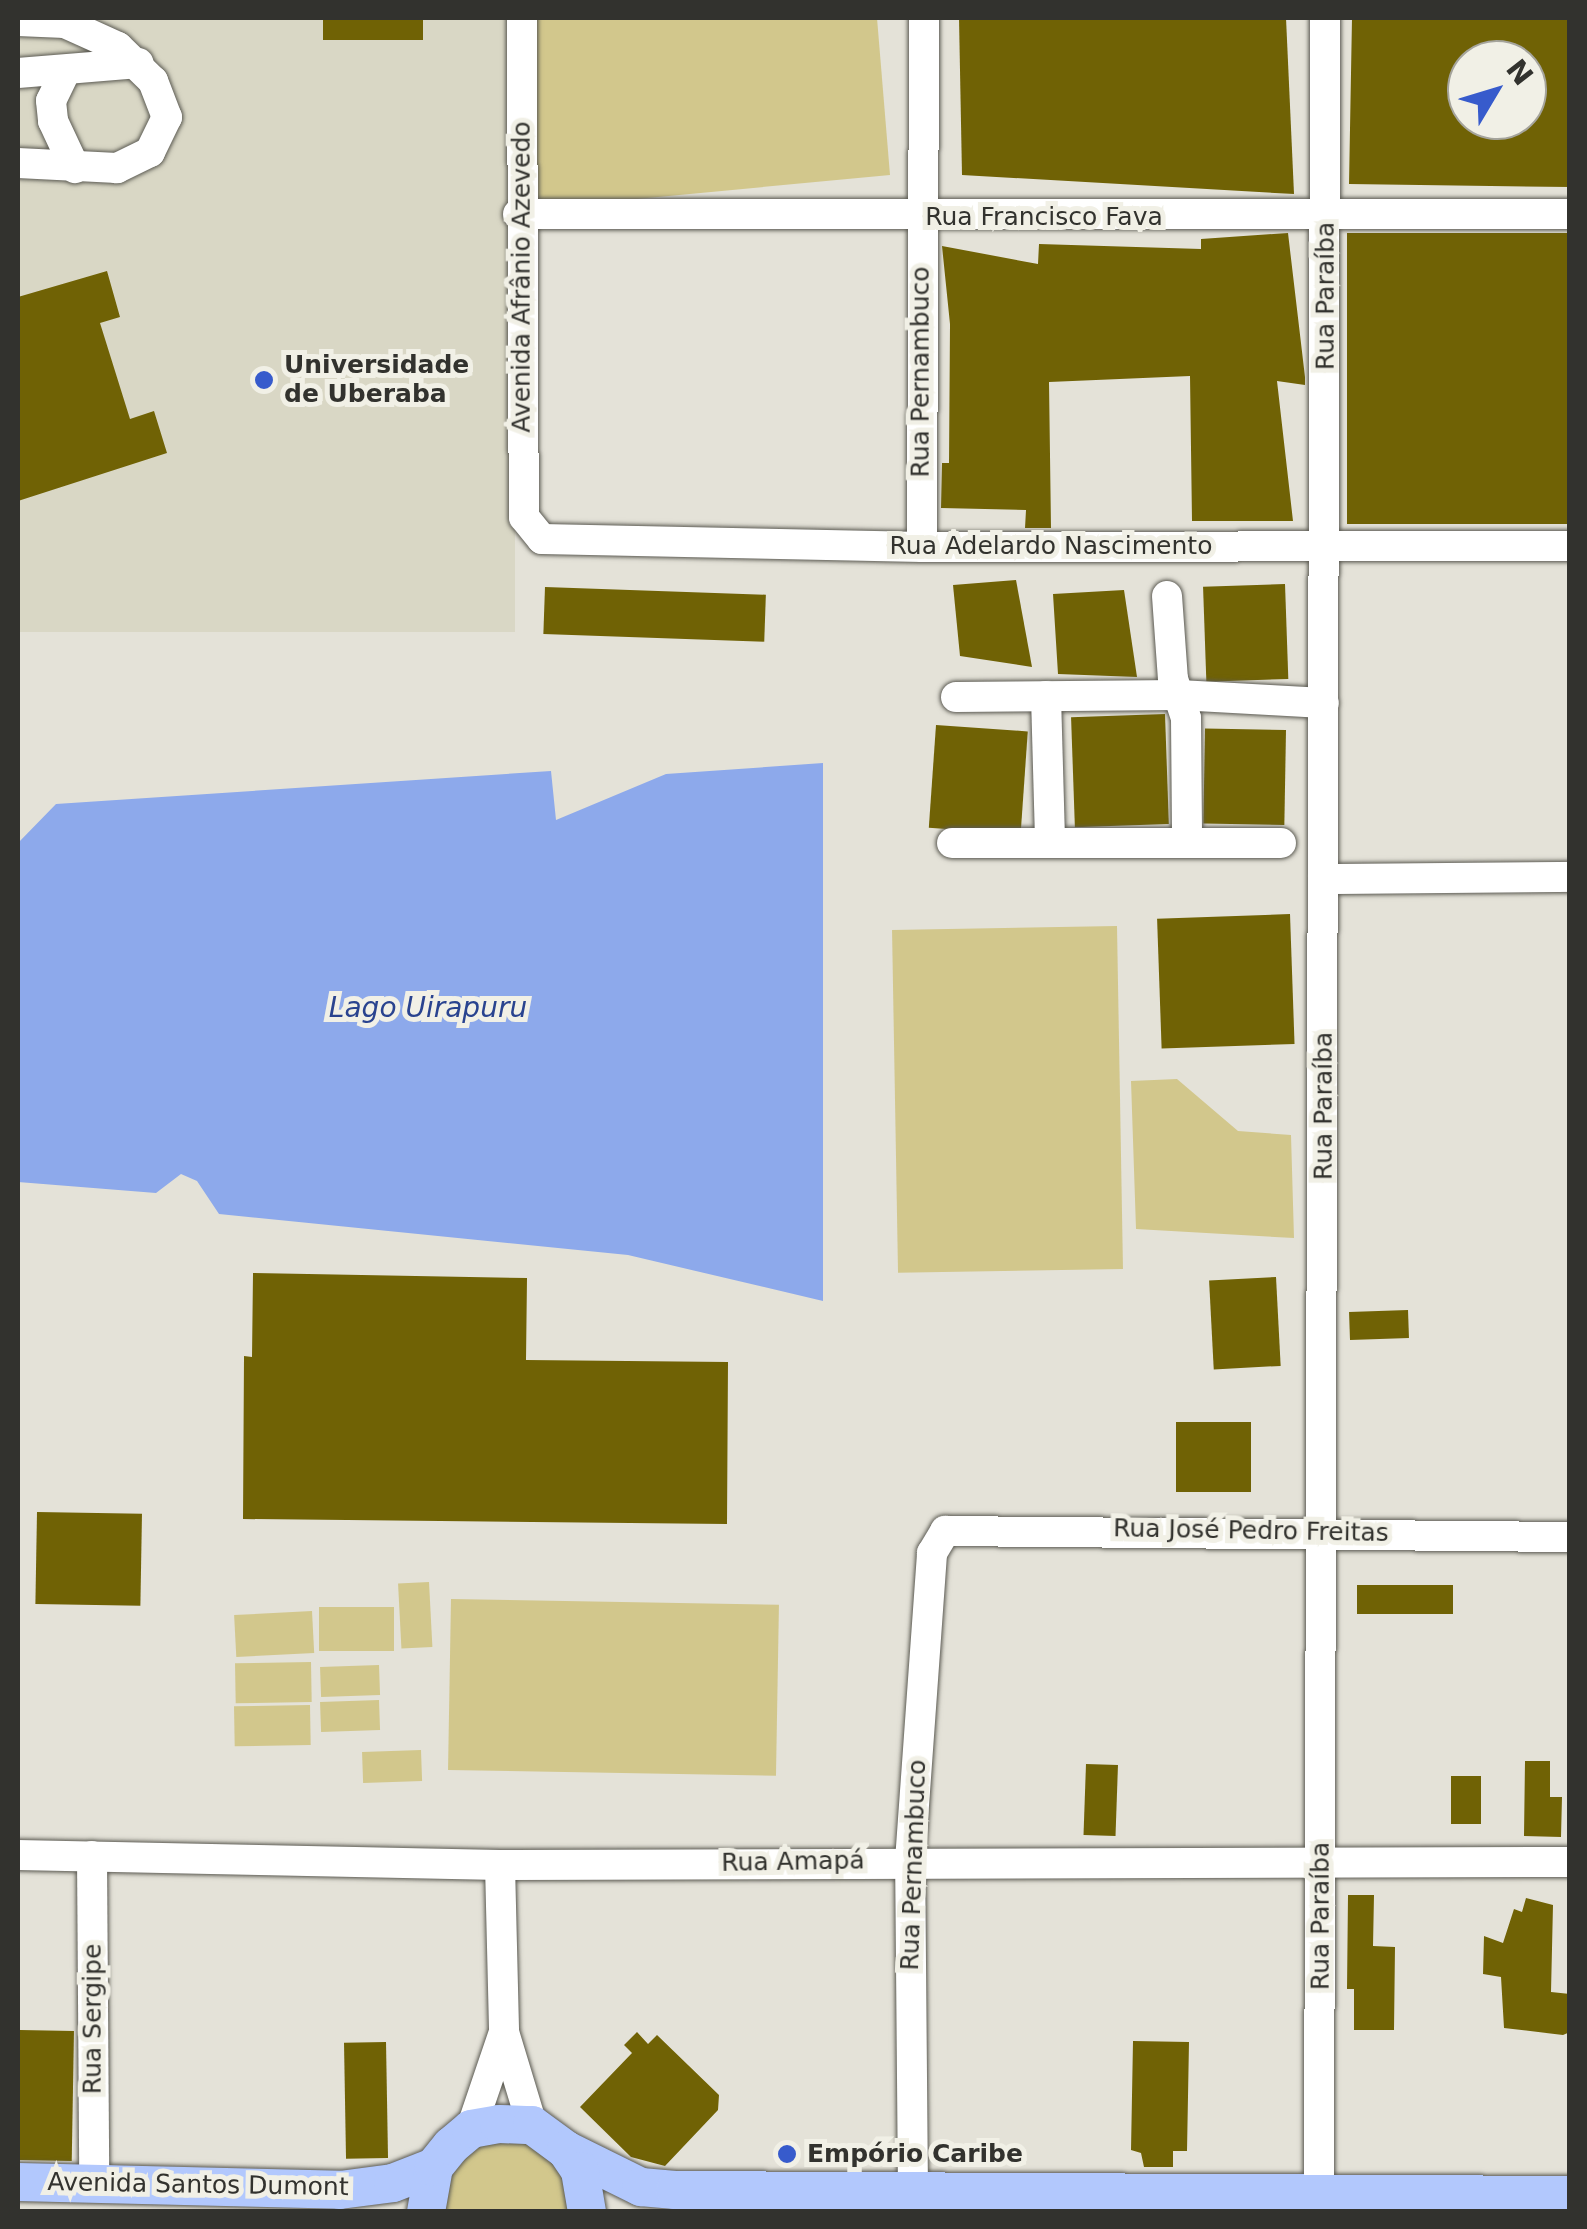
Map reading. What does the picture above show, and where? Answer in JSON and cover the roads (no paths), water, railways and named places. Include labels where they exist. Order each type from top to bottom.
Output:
[{"type":"main road","points":[[471,2129],[532,2125],[566,2150],[641,2187],[1570,2196]]},
{"type":"main road","name":"Avenida Santos Dumont","points":[[18,2182],[340,2190],[393,2183],[434,2168],[471,2129]]},
{"type":"main road","points":[[566,2150],[580,2171],[586,2212]]},
{"type":"main road","points":[[426,2212],[434,2168]]},
{"type":"street","name":"Avenida Afrânio Azevedo","points":[[522,18],[518,214],[524,517],[533,534]]},
{"type":"street","name":"Rua Pernambuco","points":[[922,547],[920,218],[924,18]]},
{"type":"street","name":"Rua Paraíba","points":[[1319,2194],[1325,1530],[1325,18]]},
{"type":"street","points":[[18,21],[83,28],[138,63],[163,98],[162,136],[136,162],[75,168],[18,162]]},
{"type":"street","points":[[20,71],[138,63]]},
{"type":"street","points":[[66,70],[52,102],[53,122],[75,168]]},
{"type":"street","name":"Rua Francisco Fava","points":[[518,214],[920,218],[1570,214]]},
{"type":"street","name":"Rua Adelardo Nascimento","points":[[533,534],[552,541],[922,547],[1570,546]]},
{"type":"street","points":[[1167,596],[1170,659],[1187,742],[1186,842]]},
{"type":"street","points":[[956,697],[1180,695],[1324,703]]},
{"type":"street","points":[[1046,696],[1050,842]]},
{"type":"street","points":[[952,843],[1281,844]]},
{"type":"street","points":[[1323,879],[1570,877]]},
{"type":"street","name":"Rua José Pedro Freitas","points":[[937,1540],[958,1528],[1325,1530],[1570,1537]]},
{"type":"street","name":"Rua Pernambuco","points":[[913,2192],[910,1861],[937,1540]]},
{"type":"street","name":"Rua Amapá","points":[[18,1855],[500,1864],[1570,1862]]},
{"type":"street","name":"Rua Sergipe","points":[[92,1856],[94,2182]]},
{"type":"street","points":[[500,1864],[504,2032],[532,2125]]},
{"type":"street","points":[[471,2129],[504,2032]]},
{"type":"water","name":"Lago Uirapuru","points":[[823,763],[823,1301],[628,1255],[219,1214],[197,1181],[181,1174],[156,1193],[18,1182],[18,843],[56,804],[551,771],[556,820],[666,774]]},
{"type":"place","name":"Universidade de Uberaba","points":[[264,380]]},
{"type":"place","name":"Empório Caribe","points":[[787,2154]]}]
